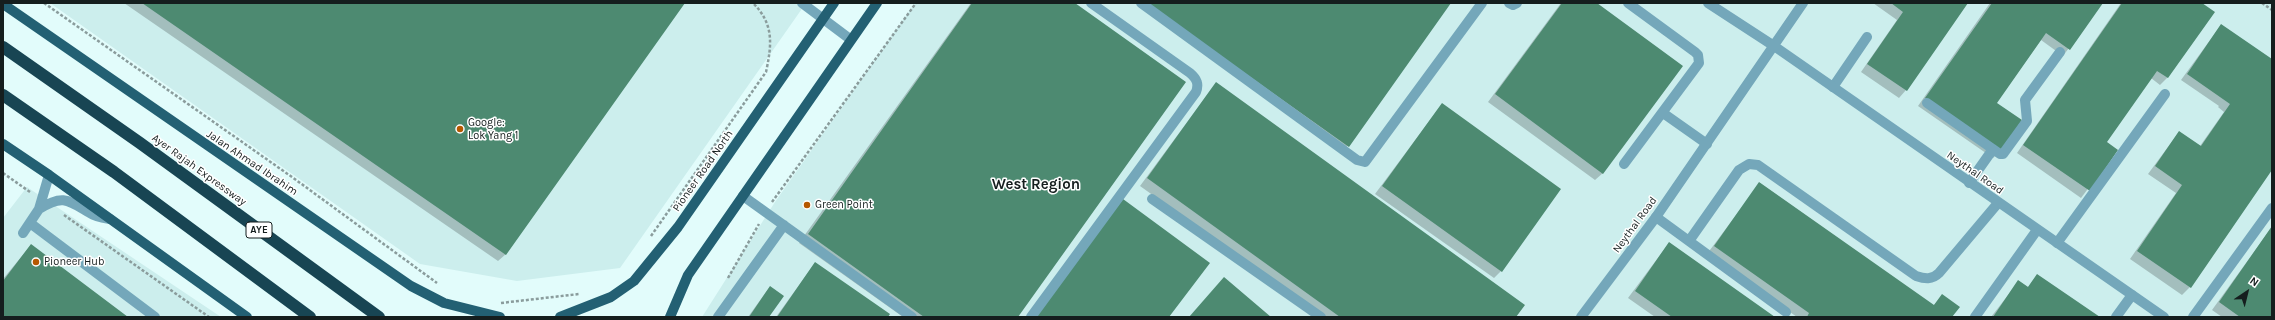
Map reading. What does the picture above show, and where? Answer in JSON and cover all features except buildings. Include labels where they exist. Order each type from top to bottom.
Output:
[{"type":"highway","name":"Ayer Rajah Expressway","points":[[3,47],[140,143],[379,317]]},
{"type":"highway","points":[[3,95],[114,172],[310,317]]},
{"type":"main road","name":"Pioneer Road North","points":[[560,317],[611,297],[634,281],[678,227],[834,3]]},
{"type":"main road","points":[[670,317],[688,275],[850,39],[877,3]]},
{"type":"main road","name":"Jalan Ahmad Ibrahim","points":[[3,4],[411,286],[444,303],[500,317]]},
{"type":"main road","points":[[3,144],[49,175],[247,317]]},
{"type":"street","points":[[802,3],[850,39]]},
{"type":"street","points":[[1031,317],[1196,92],[1198,86],[1197,81],[1190,73],[1091,3]]},
{"type":"street","points":[[1141,3],[1357,160],[1364,162],[1482,3]]},
{"type":"street","points":[[1509,3],[1513,5],[1517,3]]},
{"type":"street","points":[[1624,164],[1697,66],[1699,59],[1694,52],[1628,3]]},
{"type":"street","points":[[1708,3],[1774,46]]},
{"type":"street","name":"Neythal Road","points":[[1581,317],[1656,217],[1804,3]]},
{"type":"street","points":[[1832,87],[1867,37]]},
{"type":"street","name":"Neythal Road","points":[[1774,46],[1969,183],[2164,317]]},
{"type":"street","points":[[1927,103],[1993,149],[2003,154],[2028,118],[2025,100],[2060,52]]},
{"type":"street","points":[[2057,243],[2165,94]]},
{"type":"street","points":[[1663,113],[1707,144]]},
{"type":"street","points":[[1969,183],[1993,149]]},
{"type":"street","points":[[1689,241],[1739,170],[1749,164],[1758,165],[1916,276],[1924,278],[1931,279],[1939,273],[1998,203]]},
{"type":"street","points":[[23,233],[43,204],[49,175]]},
{"type":"street","points":[[743,196],[912,317]]},
{"type":"street","points":[[43,204],[55,200],[65,199],[91,214],[112,220]]},
{"type":"street","points":[[1152,199],[1321,317]]},
{"type":"street","points":[[2194,317],[2272,208]]},
{"type":"street","points":[[1656,217],[1786,312]]},
{"type":"street","points":[[30,222],[155,317]]},
{"type":"street","points":[[718,317],[784,225]]},
{"type":"street","points":[[1975,317],[2037,230]]},
{"type":"street","points":[[2116,317],[2132,295]]},
{"type":"path","points":[[44,3],[292,177],[443,288]]},
{"type":"path","points":[[650,239],[766,72],[771,52],[770,26],[753,3]]},
{"type":"path","points":[[724,284],[766,212],[916,3]]},
{"type":"path","points":[[2262,3],[2272,10]]},
{"type":"path","points":[[3,173],[43,204],[209,317]]},
{"type":"path","points":[[497,302],[511,303],[582,294]]},
{"type":"shaded area","points":[[50,3],[806,3],[620,268],[517,281],[420,264]]},
{"type":"shaded area","points":[[915,3],[2272,3],[2272,317],[702,317],[775,202]]},
{"type":"shaded area","points":[[27,187],[221,317],[3,317],[3,218]]},
{"type":"place","name":"Google: Lok Yang 1","points":[[460,129]]},
{"type":"place","name":"Green Point","points":[[807,205]]},
{"type":"place","name":"Pioneer Hub","points":[[36,262]]},
{"type":"district","name":"West Region","points":[[1036,185]]}]
